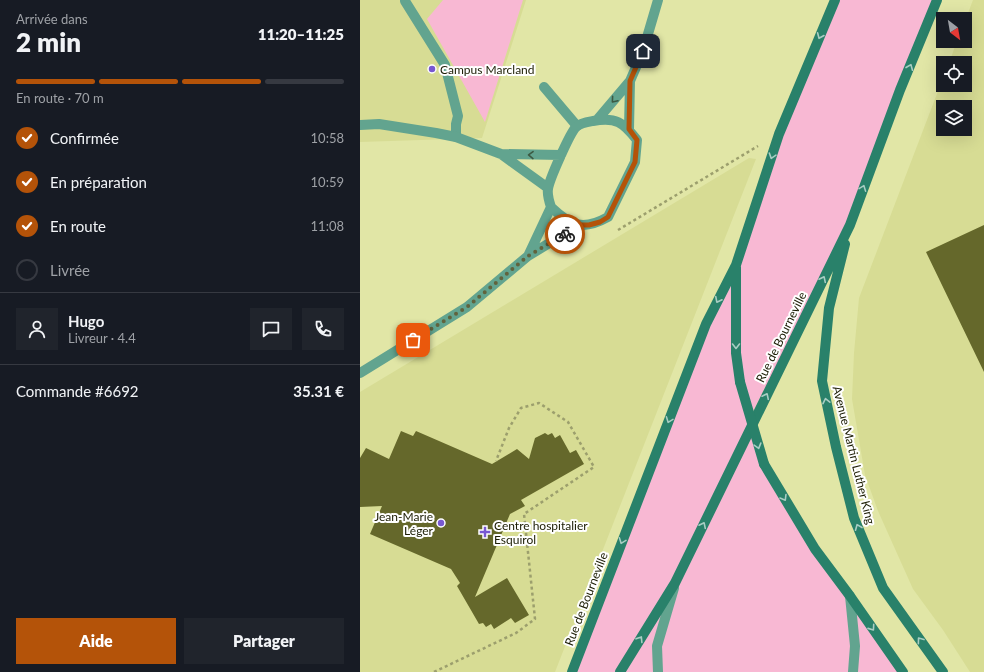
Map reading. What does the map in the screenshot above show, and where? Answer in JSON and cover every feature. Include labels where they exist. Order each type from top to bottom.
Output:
[{"type":"main road","name":"Rue de Bourneville","points":[[572,672],[706,324],[736,265],[779,134],[835,0]]},
{"type":"main road","name":"Rue de Bourneville","points":[[620,672],[675,583],[850,225],[900,90],[937,0]]},
{"type":"main road","name":"Avenue Martin Luther King","points":[[850,225],[829,308],[822,381],[836,447],[854,518],[883,588],[943,672]]},
{"type":"main road","points":[[736,265],[736,353],[740,382],[764,464],[815,549],[903,672]]},
{"type":"street","points":[[597,120],[630,81],[643,51],[658,0]]},
{"type":"street","points":[[405,1],[445,65],[458,116],[456,124],[456,138]]},
{"type":"street","points":[[629,129],[630,81]]},
{"type":"street","points":[[544,87],[577,126]]},
{"type":"street","points":[[606,119],[620,122],[629,129],[637,140],[635,162],[608,217],[600,222],[589,225],[580,225],[570,222],[551,207],[548,197],[548,188],[573,131],[577,126],[597,120],[606,119]]},
{"type":"street","points":[[360,125],[379,124],[436,133],[456,138],[501,154],[548,188]]},
{"type":"street","points":[[501,154],[561,156]]},
{"type":"street","points":[[528,256],[551,207]]},
{"type":"street","points":[[360,373],[467,307],[528,256],[580,225]]},
{"type":"street","points":[[658,672],[657,646],[675,583]]},
{"type":"street","points":[[850,596],[855,646],[853,672]]},
{"type":"path","points":[[612,233],[779,134]]},
{"type":"path","points":[[434,672],[516,633],[535,619],[524,514],[594,467],[568,422],[539,403],[521,408],[509,428],[496,461]]},
{"type":"shaded area","name":"Campus Marcland","points":[[360,0],[526,0],[482,138],[360,142]]},
{"type":"shaded area","points":[[443,0],[523,0],[485,122],[427,19]]},
{"type":"shaded area","points":[[835,0],[937,0],[850,225],[748,421],[764,464],[903,672],[572,672],[706,324],[736,265],[779,134]]},
{"type":"shaded area","points":[[973,0],[984,0],[984,672],[970,672],[943,630],[913,589],[878,511],[865,475],[852,399],[859,298],[938,92],[972,92],[972,56],[952,56],[954,48],[972,48],[972,12],[968,12]]},
{"type":"shaded area","name":"Centre hospitalier Esquirol","points":[[749,158],[756,159],[555,672],[360,672],[360,392]]},
{"type":"building","points":[[984,225],[984,372],[926,252]]},
{"type":"building","name":"Jean-Marie Léger","points":[[401,431],[413,436],[416,431],[492,464],[517,449],[529,459],[535,438],[545,433],[548,435],[552,433],[555,438],[560,435],[570,453],[576,450],[584,464],[521,500],[525,506],[510,514],[475,597],[507,578],[529,615],[515,623],[511,618],[494,629],[491,624],[486,627],[483,623],[479,624],[457,586],[460,583],[451,569],[370,534],[382,506],[360,507],[360,458],[366,448],[389,459]]},
{"type":"way so far","points":[[413,340],[467,307],[528,256],[565,234]]},
{"type":"place","name":"Campus Marcland","points":[[432,69]]},
{"type":"place","name":"Jean-Marie Léger","points":[[441,523]]},
{"type":"place","name":"Centre hospitalier Esquirol","points":[[485,532]]},
{"type":"route","points":[[565,234],[580,225],[589,225],[600,222],[608,217],[635,162],[637,140],[629,129],[630,81],[643,51]]}]
